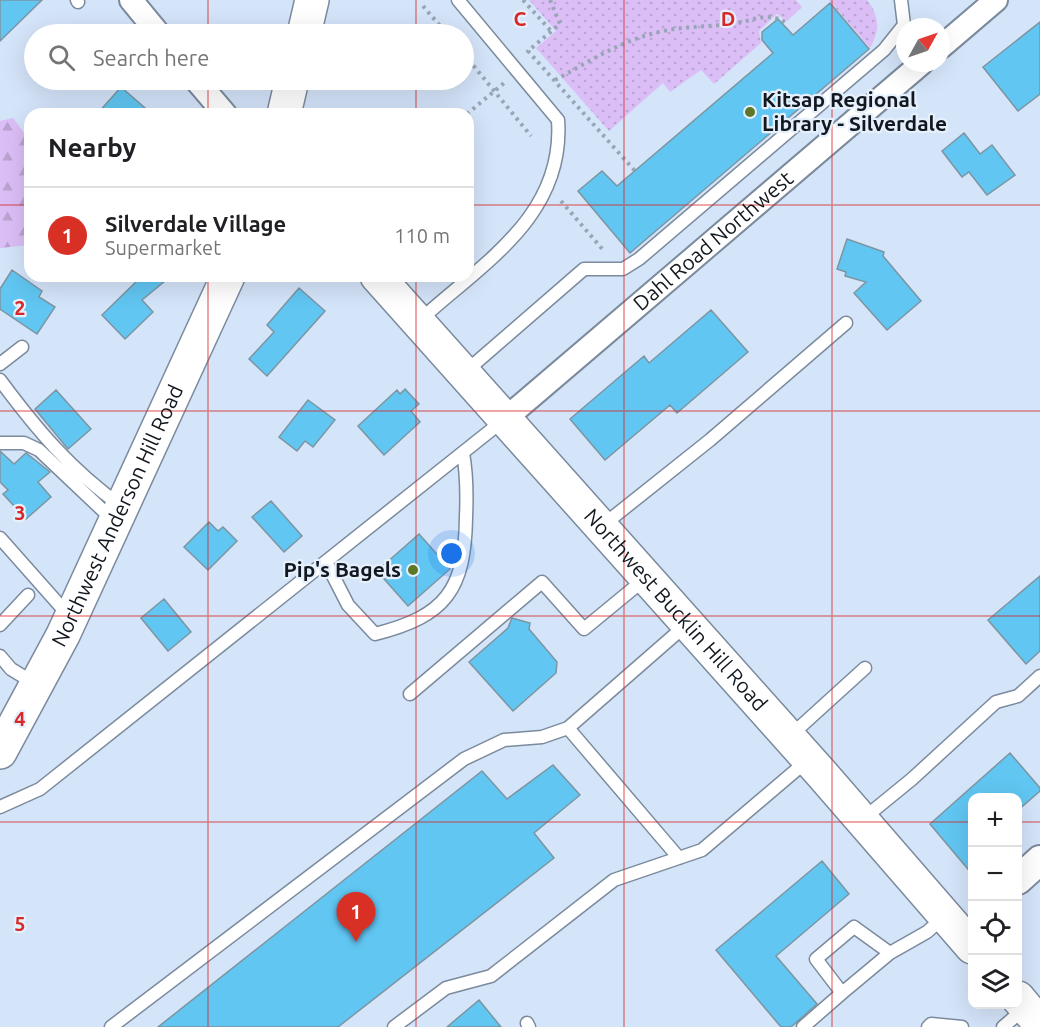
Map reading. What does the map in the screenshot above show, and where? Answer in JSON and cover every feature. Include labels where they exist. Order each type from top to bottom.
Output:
[{"type":"main road","points":[[306,24],[312,0]]},
{"type":"main road","points":[[285,108],[290,90]]},
{"type":"main road","points":[[371,282],[411,314]]},
{"type":"main road","name":"Northwest Bucklin Hill Road","points":[[382,282],[506,419],[861,821],[962,929]]},
{"type":"main road","name":"Northwest Anderson Hill Road","points":[[0,752],[38,685],[71,617],[222,289]]},
{"type":"street","points":[[131,0],[151,24]]},
{"type":"street","points":[[950,39],[996,0]]},
{"type":"street","name":"Dahl Road Northwest","points":[[506,419],[911,72]]},
{"type":"street","points":[[205,90],[220,108]]},
{"type":"street","points":[[1022,876],[1040,861]]},
{"type":"lane","points":[[458,0],[558,120],[560,144],[554,171],[526,225],[474,265]]},
{"type":"lane","points":[[463,374],[584,268],[623,269],[639,259],[884,50],[904,25],[901,0]]},
{"type":"lane","points":[[411,314],[452,282]]},
{"type":"lane","points":[[601,527],[710,440],[846,323]]},
{"type":"lane","points":[[0,364],[22,347]]},
{"type":"lane","points":[[0,380],[39,432],[118,514]]},
{"type":"lane","points":[[0,807],[40,789],[506,419]]},
{"type":"lane","points":[[0,443],[24,443],[39,450],[118,514]]},
{"type":"lane","points":[[326,562],[348,605],[375,634],[404,627],[426,616],[449,594],[463,566],[467,541],[468,483],[463,453]]},
{"type":"lane","points":[[0,538],[71,617]]},
{"type":"lane","points":[[410,694],[542,582],[584,629],[646,578]]},
{"type":"lane","points":[[0,625],[28,595]]},
{"type":"lane","points":[[111,1027],[464,759],[504,740],[542,737],[568,728],[686,625]]},
{"type":"lane","points":[[0,656],[11,669],[38,685]]},
{"type":"lane","points":[[394,1027],[446,988],[491,976],[614,880],[702,850],[798,749],[865,668]]},
{"type":"lane","points":[[861,821],[912,779],[996,702],[1018,696],[1040,676]]},
{"type":"lane","points":[[568,728],[679,858]]},
{"type":"lane","points":[[842,993],[816,958],[854,927],[890,953]]},
{"type":"lane","points":[[802,1027],[890,953],[927,932],[962,929]]},
{"type":"lane","points":[[928,1027],[931,1024],[962,1027]]},
{"type":"path","points":[[524,0],[551,31]]},
{"type":"path","points":[[550,0],[560,24],[528,51],[635,171]]},
{"type":"path","points":[[423,6],[438,24]]},
{"type":"path","points":[[555,80],[613,48],[653,33],[687,27],[735,24],[762,17],[771,17],[786,23]]},
{"type":"path","points":[[474,108],[534,57]]},
{"type":"path","points":[[474,66],[495,90],[496,96],[531,136]]},
{"type":"path","points":[[561,201],[608,255],[605,267]]},
{"type":"green space","points":[[529,0],[796,0],[802,7],[787,21],[777,14],[759,31],[761,43],[714,84],[701,70],[670,92],[663,83],[609,131],[536,48],[556,31]]},
{"type":"green space","points":[[829,0],[867,0],[874,12],[877,24],[876,35],[870,48]]},
{"type":"green space","points":[[13,118],[24,133],[24,246],[0,248],[0,121]]},
{"type":"building","points":[[0,0],[42,0],[0,41]]},
{"type":"building","name":"Kitsap Regional Library - Silverdale","points":[[830,3],[869,49],[630,253],[578,191],[602,171],[617,186],[773,53],[762,40],[762,32],[778,19],[793,35]]},
{"type":"building","points":[[1040,22],[1040,94],[1018,111],[983,67]]},
{"type":"building","points":[[118,90],[124,90],[145,108],[102,108]]},
{"type":"building","points":[[964,133],[980,154],[992,145],[1015,175],[987,195],[969,172],[962,177],[942,151]]},
{"type":"building","points":[[847,239],[884,252],[883,256],[921,301],[887,330],[854,293],[866,282],[845,276],[846,272],[837,269]]},
{"type":"building","points":[[12,270],[24,278],[24,282],[29,282],[42,291],[39,297],[55,307],[37,334],[0,309],[0,289]]},
{"type":"building","points":[[136,282],[164,282],[142,300],[153,312],[125,339],[102,315]]},
{"type":"building","points":[[299,288],[325,311],[267,376],[249,359],[274,332],[267,325]]},
{"type":"building","points":[[711,310],[748,352],[677,413],[670,405],[605,460],[570,419],[644,356],[649,363]]},
{"type":"building","points":[[405,389],[419,404],[411,411],[420,422],[384,455],[358,426],[397,390],[400,394]]},
{"type":"building","points":[[56,390],[91,429],[68,449],[35,409]]},
{"type":"building","points":[[308,400],[335,420],[313,447],[305,441],[297,451],[279,437]]},
{"type":"building","points":[[0,451],[14,464],[26,453],[50,472],[38,482],[51,497],[26,519],[3,494],[8,490],[0,482]]},
{"type":"building","points":[[271,501],[302,536],[284,552],[252,517]]},
{"type":"building","points":[[209,522],[218,531],[223,527],[237,541],[208,570],[184,547]]},
{"type":"building","name":"Pip's Bagels","points":[[419,534],[450,569],[408,606],[377,571]]},
{"type":"building","points":[[1040,576],[1040,651],[1026,664],[988,620]]},
{"type":"building","points":[[164,599],[191,632],[168,651],[141,618]]},
{"type":"building","points":[[512,618],[530,623],[529,629],[557,662],[556,673],[513,711],[469,662],[508,628]]},
{"type":"building","points":[[1010,753],[1040,788],[1040,791],[1022,807],[1022,793],[968,793],[968,869],[930,824]]},
{"type":"building","points":[[553,765],[580,795],[534,833],[554,858],[338,1027],[158,1027],[482,771],[507,799]]},
{"type":"building","points":[[822,861],[849,894],[776,956],[817,1004],[791,1027],[781,1027],[716,950]]},
{"type":"building","points":[[479,1000],[501,1027],[447,1027]]},
{"type":"place","name":"Kitsap Regional Library - Silverdale","points":[[750,112]]},
{"type":"place","name":"Pip's Bagels","points":[[413,570]]},
{"type":"place","name":"Silverdale Village","points":[[356,942]]}]
